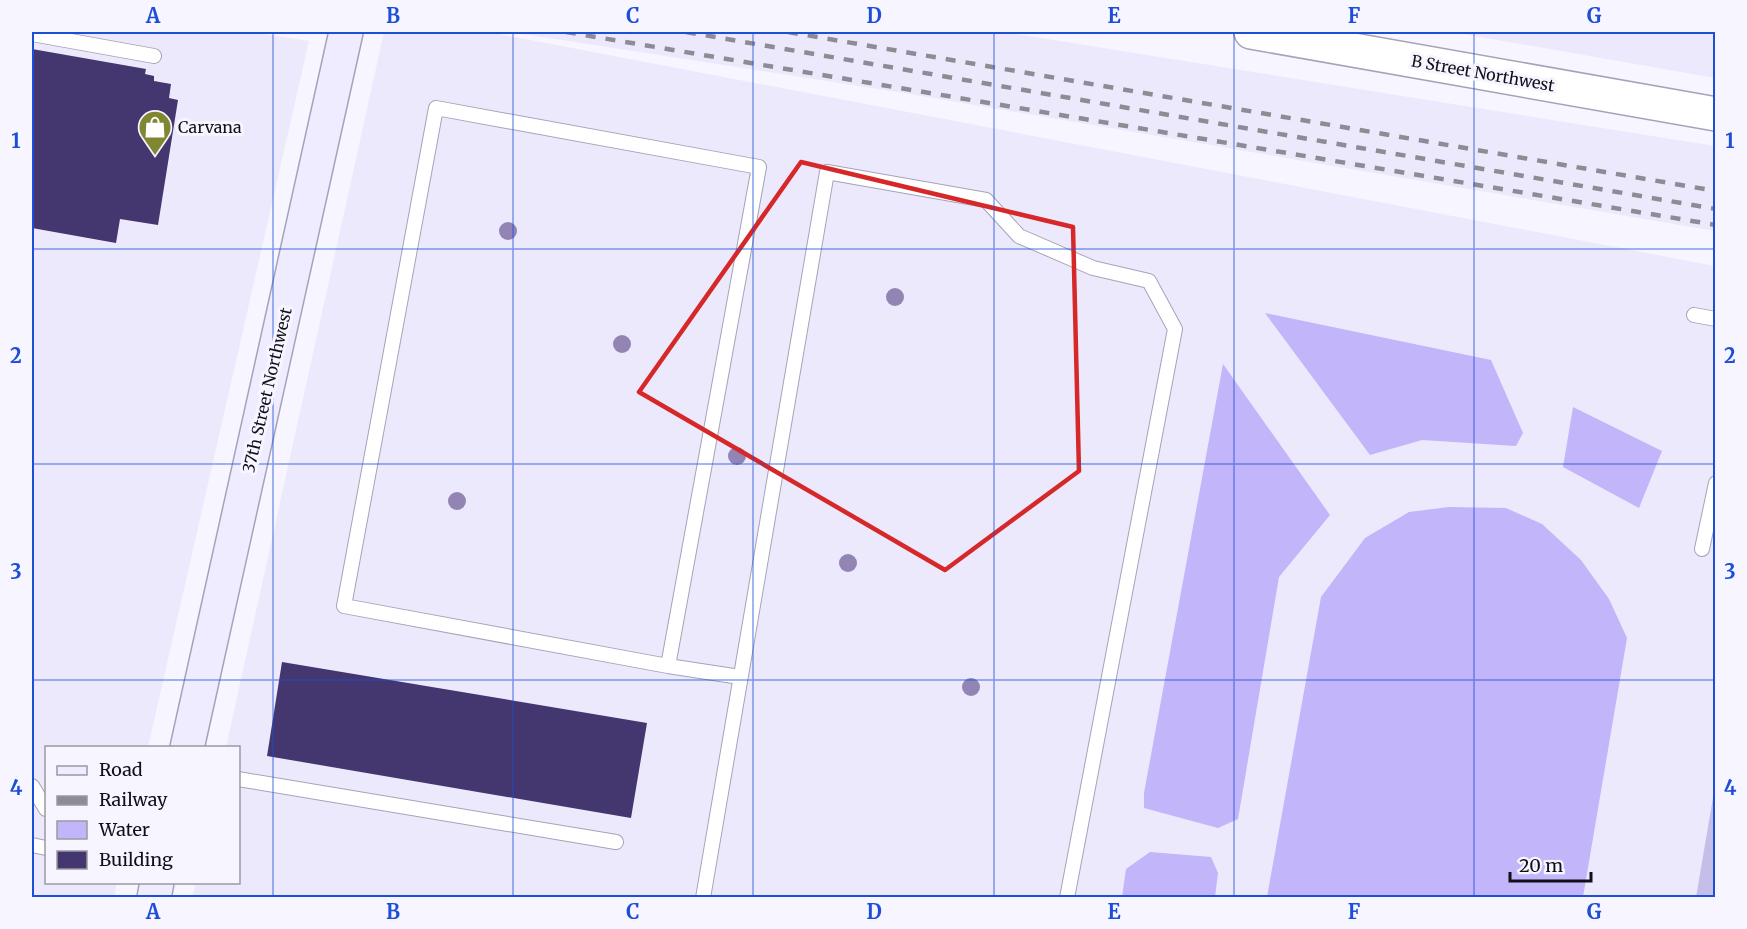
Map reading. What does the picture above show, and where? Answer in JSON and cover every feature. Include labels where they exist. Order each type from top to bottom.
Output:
[{"type":"main road","name":"37th Street Northwest","points":[[187,746],[346,32]]},
{"type":"street","name":"B Street Northwest","points":[[1251,32],[1716,114]]},
{"type":"lane","points":[[32,34],[154,56]]},
{"type":"lane","points":[[668,666],[759,167],[435,108],[344,606],[668,666],[740,677]]},
{"type":"lane","points":[[703,897],[827,172],[986,200],[1019,236],[1093,268],[1149,281],[1175,329],[1067,897]]},
{"type":"lane","points":[[1694,315],[1716,318]]},
{"type":"lane","points":[[1702,549],[1716,483]]},
{"type":"lane","points":[[240,778],[616,842]]},
{"type":"lane","points":[[32,786],[45,807]]},
{"type":"highlighted area","points":[[801,162],[1073,227],[1079,471],[945,570],[639,392]]},
{"type":"shaded area","points":[[32,32],[251,32],[309,41],[148,746],[45,746],[45,884],[117,884],[114,897],[32,897]]},
{"type":"shaded area","points":[[384,32],[488,32],[1715,266],[1716,786],[1696,897],[192,898],[196,884],[240,884],[240,746],[226,746]]},
{"type":"shaded area","points":[[510,32],[1003,32],[1715,146],[1715,231],[904,93]]},
{"type":"shaded area","points":[[1452,32],[1715,32],[1715,78]]},
{"type":"shaded area","points":[[1715,786],[1715,897],[1696,897]]},
{"type":"water","points":[[1265,313],[1491,360],[1523,433],[1516,446],[1422,440],[1370,455]]},
{"type":"water","points":[[1223,364],[1330,515],[1279,577],[1238,819],[1218,828],[1144,808],[1144,793]]},
{"type":"water","points":[[1573,407],[1662,451],[1639,508],[1563,467]]},
{"type":"water","points":[[1449,507],[1506,508],[1542,524],[1581,560],[1609,599],[1627,638],[1583,897],[1267,897],[1321,597],[1365,538],[1409,512]]},
{"type":"water","points":[[1150,852],[1211,857],[1218,873],[1215,897],[1122,897],[1126,869]]},
{"type":"building","points":[[32,49],[146,69],[145,74],[154,76],[154,81],[171,84],[169,98],[178,100],[158,225],[120,219],[116,243],[32,228]]},
{"type":"building","points":[[282,662],[647,723],[631,818],[267,756]]},
{"type":"railway","points":[[566,32],[1716,225]]},
{"type":"railway","points":[[686,32],[1716,209]]},
{"type":"railway","points":[[788,32],[1716,191]]},
{"type":"place","name":"Carvana","points":[[155,156]]}]
